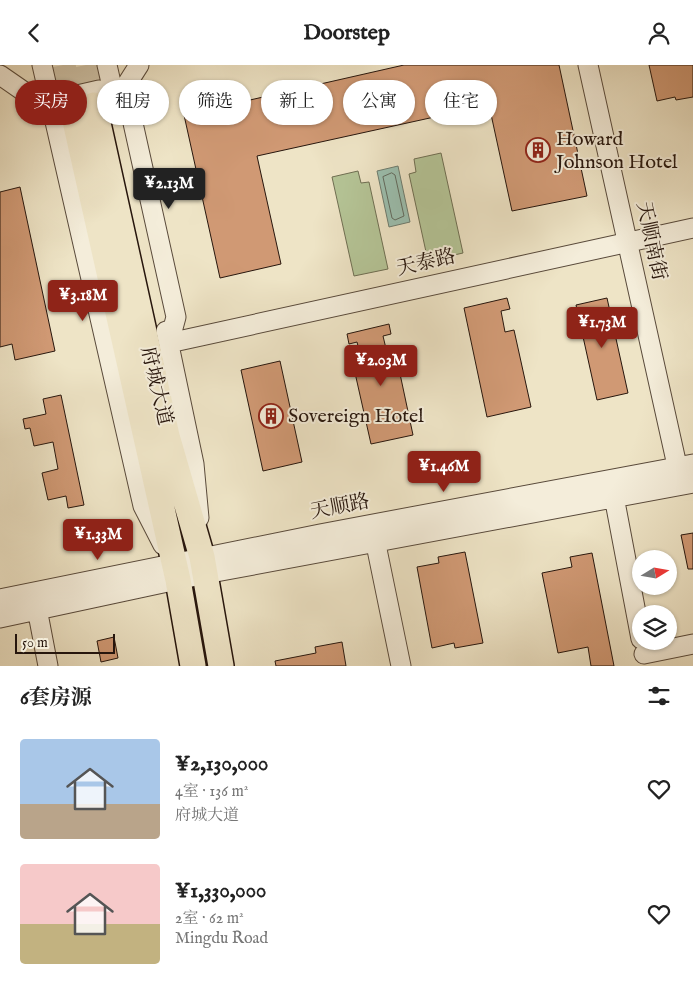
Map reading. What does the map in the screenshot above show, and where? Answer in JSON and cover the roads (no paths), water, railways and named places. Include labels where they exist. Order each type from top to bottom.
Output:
[{"type":"main road","name":"府城大道","points":[[87,120],[167,436],[203,565],[221,666]]},
{"type":"main road","name":"府城大道","points":[[87,123],[193,666]]},
{"type":"street","points":[[42,65],[57,80]]},
{"type":"street","points":[[87,102],[107,65]]},
{"type":"street","points":[[139,65],[125,87],[176,317],[169,343]]},
{"type":"street","name":"天顺南街","points":[[588,65],[628,243],[686,475]]},
{"type":"street","points":[[0,75],[15,81]]},
{"type":"street","points":[[87,116],[169,343],[194,464],[203,565]]},
{"type":"street","name":"天泰路","points":[[169,343],[693,228]]},
{"type":"street","name":"天顺路","points":[[374,533],[611,478],[686,475]]},
{"type":"street","name":"天顺路","points":[[35,601],[203,565],[374,533],[613,497],[686,475]]},
{"type":"street","points":[[611,478],[634,605]]},
{"type":"street","points":[[374,533],[401,666]]},
{"type":"street","points":[[0,599],[35,601]]},
{"type":"street","points":[[0,618],[35,601]]},
{"type":"street","points":[[35,601],[48,666]]},
{"type":"street","points":[[677,647],[693,645]]},
{"type":"water","points":[[398,166],[410,222],[389,227],[377,171]]},
{"type":"tunnel","points":[[63,65],[66,80]]},
{"type":"tunnel","points":[[86,65],[94,105]]},
{"type":"place","name":"Howard Johnson Hotel","points":[[538,150]]},
{"type":"place","name":"Sovereign Hotel","points":[[271,416]]}]
